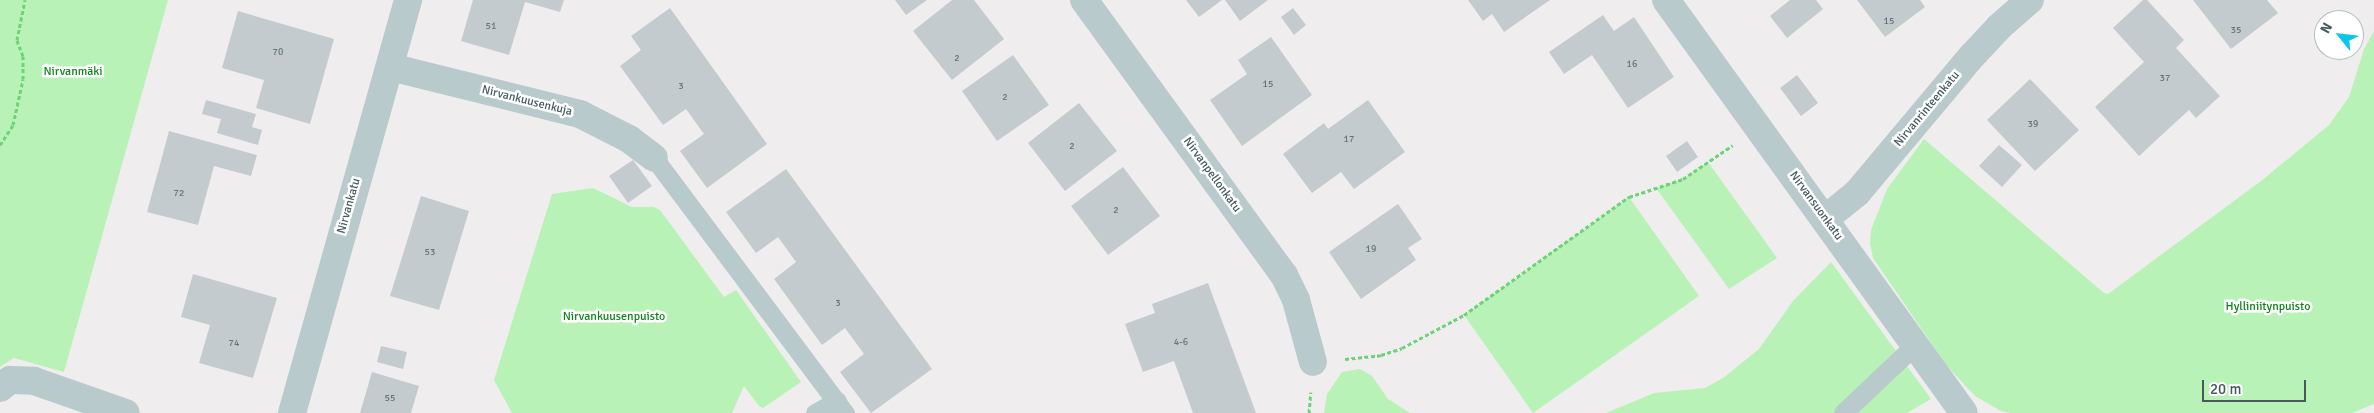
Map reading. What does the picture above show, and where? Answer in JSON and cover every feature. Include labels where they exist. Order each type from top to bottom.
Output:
[{"type":"street","name":"Nirvankatu","points":[[292,413],[408,0]]},
{"type":"street","name":"Nirvanpellonkatu","points":[[1084,0],[1284,275],[1296,300],[1314,362]]},
{"type":"street","name":"Nirvansuonkatu","points":[[1666,0],[1964,413]]},
{"type":"street","name":"Nirvanrinteenkatu","points":[[1825,219],[1857,193],[1973,55],[1999,27],[2030,0]]},
{"type":"street","name":"Nirvankuusenkuja","points":[[390,67],[591,118],[638,144],[654,158]]},
{"type":"street","points":[[0,388],[10,380],[34,381],[126,413]]},
{"type":"lane","points":[[654,158],[841,407],[815,413]]},
{"type":"lane","points":[[1843,413],[1915,345]]},
{"type":"path","points":[[0,145],[13,125],[24,79],[23,56],[17,40],[25,0]]},
{"type":"path","points":[[1314,362],[1381,355],[1402,348],[1464,315],[1629,197],[1683,179],[1758,128]]},
{"type":"green space","name":"Nirvanmäki","points":[[0,0],[168,0],[64,372],[14,358],[0,367]]},
{"type":"green space","name":"Hylliniitynpuisto","points":[[2374,31],[2374,404],[2352,413],[2011,413],[2001,411],[1975,396],[1947,366],[1873,258],[1870,244],[1871,230],[1887,189],[1924,139],[2104,293],[2108,294],[2261,181],[2329,125],[2349,97],[2361,60],[2364,60],[2364,49]]},
{"type":"green space","points":[[1708,162],[1777,258],[1729,289],[1656,188],[1683,179]]},
{"type":"green space","name":"Nirvankuusenpuisto","points":[[593,188],[632,207],[654,207],[660,210],[724,297],[736,290],[801,382],[763,408],[759,406],[744,386],[732,413],[512,413],[494,380],[552,194]]},
{"type":"green space","points":[[1629,197],[1699,296],[1533,413],[1464,315]]},
{"type":"green space","points":[[1831,262],[1931,399],[1907,413],[1606,413],[1654,393],[1705,388],[1723,378],[1759,349],[1793,301]]},
{"type":"green space","points":[[1360,369],[1372,376],[1388,399],[1410,413],[1324,413],[1327,394],[1342,372]]},
{"type":"building","points":[[473,0],[564,0],[560,12],[525,2],[509,55],[461,41]]},
{"type":"building","points":[[895,0],[927,0],[906,15]]},
{"type":"building","points":[[952,0],[974,0],[1004,39],[952,80],[913,31]]},
{"type":"building","points":[[1186,0],[1222,0],[1199,17]]},
{"type":"building","points":[[1225,0],[1268,0],[1240,21]]},
{"type":"building","points":[[1468,0],[1550,0],[1504,32],[1492,14],[1483,21]]},
{"type":"building","points":[[1790,0],[1816,0],[1823,9],[1787,38],[1770,16]]},
{"type":"building","points":[[1857,0],[1920,0],[1925,7],[1885,37]]},
{"type":"building","points":[[2143,0],[2147,0],[2184,40],[2176,48],[2220,96],[2196,118],[2189,110],[2139,156],[2095,107],[2144,62],[2113,28]]},
{"type":"building","points":[[2193,0],[2267,0],[2278,13],[2231,49]]},
{"type":"building","points":[[670,8],[767,144],[707,188],[680,151],[704,134],[686,109],[663,125],[620,66],[641,50],[631,36]]},
{"type":"building","points":[[1293,8],[1306,25],[1294,35],[1281,17]]},
{"type":"building","points":[[238,11],[334,39],[310,124],[256,108],[264,80],[222,68]]},
{"type":"building","points":[[1603,15],[1614,31],[1634,17],[1674,77],[1628,108],[1592,55],[1564,74],[1549,52]]},
{"type":"building","points":[[1271,37],[1312,95],[1242,146],[1210,100],[1247,74],[1238,60]]},
{"type":"building","points":[[1013,55],[1049,105],[997,141],[962,91]]},
{"type":"building","points":[[1797,75],[1818,103],[1801,116],[1780,88]]},
{"type":"building","points":[[2030,79],[2079,130],[2035,171],[1987,120]]},
{"type":"building","points":[[206,100],[256,114],[252,127],[262,130],[258,145],[217,133],[221,119],[202,114]]},
{"type":"building","points":[[1368,100],[1405,152],[1354,189],[1341,172],[1312,193],[1283,154],[1324,123],[1328,129]]},
{"type":"building","points":[[1079,103],[1117,151],[1065,191],[1028,143]]},
{"type":"building","points":[[169,131],[257,155],[251,176],[214,166],[198,225],[147,212]]},
{"type":"building","points":[[1687,141],[1698,157],[1677,172],[1666,156]]},
{"type":"building","points":[[1999,145],[2022,165],[2002,187],[1979,166]]},
{"type":"building","points":[[633,160],[652,186],[628,203],[609,176]]},
{"type":"building","points":[[1123,167],[1160,216],[1108,255],[1071,206]]},
{"type":"building","points":[[786,169],[932,369],[871,413],[840,372],[864,354],[845,328],[822,345],[774,279],[796,262],[778,237],[756,253],[726,212]]},
{"type":"building","points":[[421,196],[469,211],[439,310],[390,296]]},
{"type":"building","points":[[1398,204],[1422,239],[1408,248],[1416,260],[1361,299],[1329,252]]},
{"type":"building","points":[[193,274],[277,298],[253,378],[199,363],[210,325],[181,317]]},
{"type":"building","points":[[1208,283],[1256,413],[1193,413],[1174,361],[1143,372],[1125,324],[1155,313],[1152,304]]},
{"type":"building","points":[[381,346],[407,352],[403,369],[377,362]]},
{"type":"building","points":[[372,372],[419,386],[411,413],[360,413]]}]
